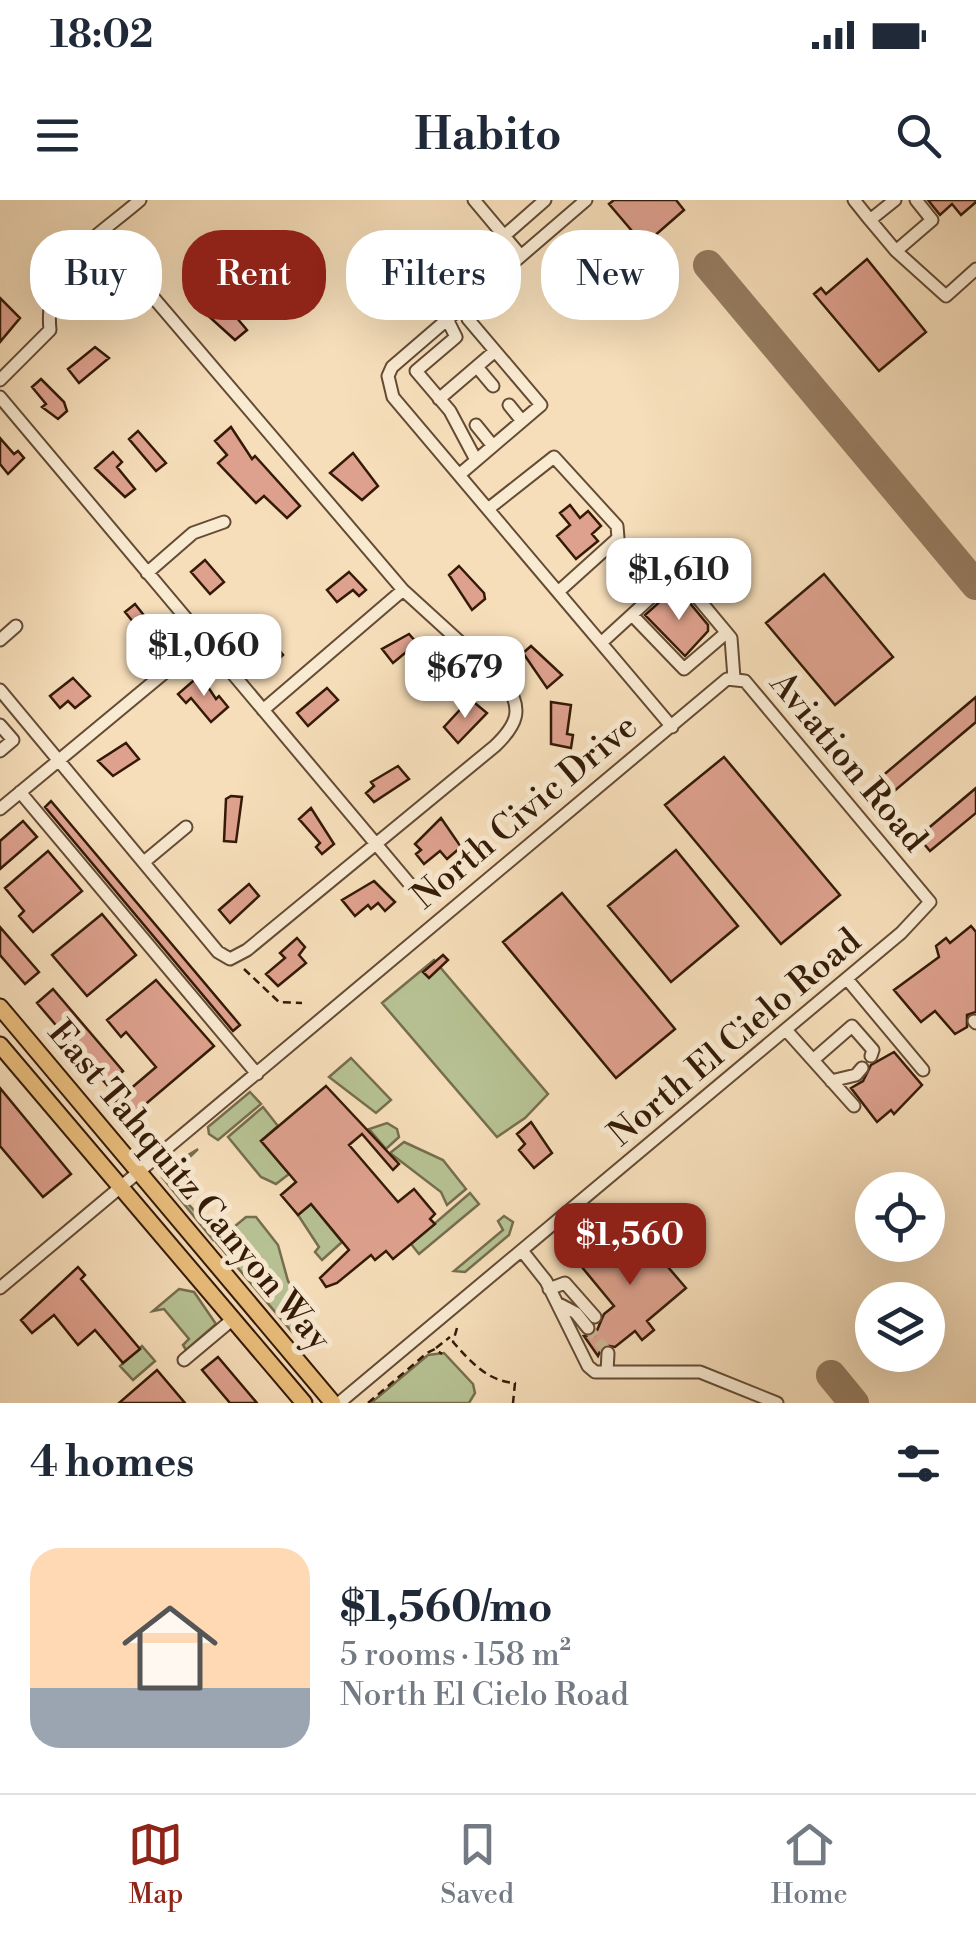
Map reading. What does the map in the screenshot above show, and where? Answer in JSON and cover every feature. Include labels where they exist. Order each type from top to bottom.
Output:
[{"type":"main road","name":"East Tahquitz Canyon Way","points":[[0,1008],[336,1403]]},
{"type":"main road","name":"East Tahquitz Canyon Way","points":[[0,1045],[304,1403]]},
{"type":"street","points":[[105,230],[140,200]]},
{"type":"street","points":[[511,230],[546,200]]},
{"type":"street","name":"North Civic Drive","points":[[521,256],[586,200]]},
{"type":"street","points":[[854,200],[896,251],[946,296],[973,277]]},
{"type":"street","points":[[870,220],[894,200]]},
{"type":"street","points":[[896,251],[932,220],[916,200]]},
{"type":"street","points":[[482,203],[500,230]]},
{"type":"street","points":[[0,690],[218,952],[230,958],[246,950],[376,844],[512,728],[518,713],[515,697],[504,683],[403,590],[162,307]]},
{"type":"street","points":[[0,380],[50,330],[49,320]]},
{"type":"street","points":[[447,320],[456,337],[416,372],[450,412],[476,460]]},
{"type":"street","name":"North Civic Drive","points":[[0,1288],[672,726],[393,396],[388,382],[392,367],[447,320]]},
{"type":"street","points":[[459,474],[541,405],[468,320]]},
{"type":"street","points":[[439,399],[495,351]]},
{"type":"street","points":[[477,367],[493,386]]},
{"type":"street","points":[[0,397],[412,888]]},
{"type":"street","points":[[509,405],[522,421]]},
{"type":"street","points":[[450,412],[471,420],[492,446]]},
{"type":"street","points":[[488,509],[554,456],[618,526],[618,538],[558,592]]},
{"type":"street","points":[[148,572],[193,534],[224,522]]},
{"type":"street","points":[[602,643],[672,578],[681,578],[726,632],[734,678]]},
{"type":"street","points":[[263,710],[403,590]]},
{"type":"street","points":[[633,616],[684,670],[726,632]]},
{"type":"street","points":[[0,640],[16,626]]},
{"type":"street","points":[[0,809],[204,640]]},
{"type":"street","name":"Aviation Road","points":[[672,726],[727,679],[744,681],[930,902]]},
{"type":"street","points":[[0,750],[13,740],[0,725],[17,710]]},
{"type":"street","points":[[20,792],[257,1074]]},
{"type":"street","points":[[144,862],[186,828]]},
{"type":"street","name":"North El Cielo Road","points":[[336,1403],[848,979],[922,916],[930,902]]},
{"type":"street","points":[[848,979],[923,1070]]},
{"type":"street","points":[[813,1060],[852,1026],[872,1050],[871,1056]]},
{"type":"street","points":[[786,1030],[854,1106]]},
{"type":"street","points":[[832,1081],[856,1076],[862,1068]]},
{"type":"street","points":[[523,1252],[550,1289],[588,1366],[607,1372],[700,1372],[777,1403]]},
{"type":"street","points":[[550,1289],[566,1282],[592,1322],[556,1302]]},
{"type":"street","points":[[184,1360],[233,1320]]},
{"type":"street","points":[[607,1372],[608,1353]]},
{"type":"path","points":[[244,969],[279,1002],[302,1003]]},
{"type":"path","points":[[368,1403],[457,1328]]},
{"type":"path","points":[[452,1335],[484,1374],[516,1383],[513,1403]]},
{"type":"path","points":[[435,1348],[442,1354]]},
{"type":"green space","points":[[434,960],[548,1094],[525,1118],[497,1137],[382,1003]]},
{"type":"green space","points":[[351,1058],[391,1100],[376,1113],[329,1077]]},
{"type":"green space","points":[[250,1092],[261,1104],[218,1140],[209,1134],[208,1127]]},
{"type":"green space","points":[[263,1107],[278,1126],[261,1141],[289,1174],[276,1184],[261,1177],[228,1137]]},
{"type":"green space","points":[[387,1123],[397,1129],[399,1137],[386,1149],[369,1129]]},
{"type":"green space","points":[[404,1142],[443,1160],[466,1189],[447,1205],[441,1192],[390,1153]]},
{"type":"green space","points":[[198,1149],[174,1172],[178,1180],[172,1186],[209,1227],[214,1241],[162,1177],[165,1169]]},
{"type":"green space","points":[[470,1193],[479,1204],[419,1254],[411,1244]]},
{"type":"green space","points":[[311,1204],[342,1242],[322,1260],[315,1252],[319,1247],[298,1215]]},
{"type":"green space","points":[[504,1216],[513,1222],[509,1235],[465,1272],[454,1271],[503,1230],[498,1221]]},
{"type":"green space","points":[[246,1217],[256,1217],[278,1245],[288,1281],[309,1316],[292,1332],[216,1242]]},
{"type":"green space","points":[[179,1289],[194,1292],[216,1324],[186,1350],[183,1345],[189,1339],[164,1309],[153,1311]]},
{"type":"green space","points":[[142,1346],[155,1361],[133,1380],[120,1366]]},
{"type":"green space","points":[[444,1353],[473,1384],[475,1393],[469,1403],[371,1403],[428,1355]]},
{"type":"building","points":[[614,200],[676,200],[684,210],[661,230],[631,230],[609,204]]},
{"type":"building","points":[[928,200],[976,202],[961,215],[952,204],[940,215]]},
{"type":"building","points":[[867,259],[926,332],[879,371],[814,294],[821,288],[826,294]]},
{"type":"building","points":[[0,298],[20,318],[0,342]]},
{"type":"building","points":[[213,320],[239,320],[247,330],[235,340]]},
{"type":"building","points":[[95,347],[109,358],[79,383],[68,369]]},
{"type":"building","points":[[41,379],[64,402],[67,411],[58,419],[42,407],[46,404],[32,387]]},
{"type":"building","points":[[231,427],[252,459],[255,456],[300,506],[287,518],[264,496],[256,503],[218,463],[227,455],[215,441]]},
{"type":"building","points":[[138,431],[166,463],[156,471],[129,439]]},
{"type":"building","points":[[0,438],[14,454],[18,451],[24,458],[8,474],[0,464]]},
{"type":"building","points":[[113,452],[122,462],[117,467],[135,489],[125,497],[95,468]]},
{"type":"building","points":[[353,453],[378,486],[362,500],[330,473]]},
{"type":"building","points":[[570,505],[580,518],[588,511],[601,526],[592,534],[598,541],[576,559],[557,536],[570,525],[560,513]]},
{"type":"building","points":[[205,560],[224,582],[210,594],[191,572]]},
{"type":"building","points":[[459,566],[484,593],[485,599],[472,610],[449,575]]},
{"type":"building","points":[[349,572],[366,590],[359,596],[353,590],[337,602],[327,590]]},
{"type":"building","points":[[824,574],[893,657],[835,705],[766,623]]},
{"type":"building","points":[[684,596],[708,625],[708,631],[685,656],[645,615],[665,597],[672,606]]},
{"type":"building","points":[[135,604],[150,623],[156,618],[168,632],[152,645],[125,612]]},
{"type":"building","points":[[264,631],[283,655],[266,672],[259,663],[265,658],[251,642]]},
{"type":"building","points":[[409,634],[417,643],[393,663],[382,649]]},
{"type":"building","points":[[531,646],[562,675],[547,688],[523,653]]},
{"type":"building","points":[[200,675],[216,699],[219,696],[228,707],[211,722],[191,698],[186,703],[178,694]]},
{"type":"building","points":[[73,678],[90,696],[75,708],[68,701],[60,708],[50,696]]},
{"type":"building","points":[[327,688],[338,700],[308,726],[297,713]]},
{"type":"building","points":[[976,697],[976,722],[886,798],[874,783]]},
{"type":"building","points":[[470,699],[487,713],[458,743],[444,727]]},
{"type":"building","points":[[551,702],[571,705],[567,734],[573,735],[571,748],[551,744]]},
{"type":"building","points":[[126,743],[139,759],[113,776],[98,761]]},
{"type":"building","points":[[724,757],[840,895],[781,944],[665,805]]},
{"type":"building","points":[[398,766],[409,779],[374,802],[366,793],[374,786],[371,782]]},
{"type":"building","points":[[976,788],[976,813],[930,851],[918,837]]},
{"type":"building","points":[[242,797],[236,842],[224,841],[226,799]]},
{"type":"building","points":[[51,801],[240,1025],[233,1031],[45,807]]},
{"type":"building","points":[[311,808],[334,844],[322,854],[316,847],[320,843],[299,819]]},
{"type":"building","points":[[441,818],[461,847],[447,859],[440,851],[424,864],[416,854],[421,850],[415,844]]},
{"type":"building","points":[[23,821],[37,837],[0,869],[0,841]]},
{"type":"building","points":[[676,850],[738,926],[671,982],[608,906]]},
{"type":"building","points":[[48,851],[82,891],[33,932],[19,916],[24,911],[5,888]]},
{"type":"building","points":[[374,881],[395,902],[385,911],[378,903],[371,909],[368,905],[355,916],[342,900]]},
{"type":"building","points":[[249,884],[259,896],[230,923],[219,910]]},
{"type":"building","points":[[562,893],[675,1029],[616,1078],[503,942]]},
{"type":"building","points":[[102,914],[136,955],[87,996],[52,955]]},
{"type":"building","points":[[971,926],[976,932],[976,1012],[967,1015],[967,1027],[955,1034],[935,1011],[921,1022],[894,990],[939,957],[936,946],[946,938],[950,943]]},
{"type":"building","points":[[0,927],[39,972],[25,984],[0,955]]},
{"type":"building","points":[[297,938],[305,947],[299,955],[306,963],[278,986],[266,974],[285,958],[280,953]]},
{"type":"building","points":[[443,955],[448,960],[429,978],[423,972]]},
{"type":"building","points":[[156,980],[214,1046],[128,1119],[114,1103],[156,1067],[126,1032],[121,1037],[107,1020]]},
{"type":"building","points":[[53,989],[123,1071],[107,1085],[37,1003]]},
{"type":"building","points":[[894,1052],[922,1085],[894,1114],[891,1110],[877,1122],[851,1088],[863,1081],[871,1065]]},
{"type":"building","points":[[326,1086],[399,1164],[393,1170],[362,1134],[349,1145],[398,1202],[414,1189],[435,1214],[430,1219],[435,1224],[393,1259],[386,1251],[375,1260],[371,1255],[337,1283],[326,1287],[320,1278],[349,1250],[311,1204],[298,1215],[281,1195],[296,1182],[261,1141]]},
{"type":"building","points":[[0,1088],[71,1174],[43,1197],[0,1146]]},
{"type":"building","points":[[531,1122],[552,1153],[534,1168],[519,1150],[525,1144],[517,1134]]},
{"type":"building","points":[[631,1224],[686,1288],[647,1321],[654,1330],[642,1340],[635,1331],[615,1347],[603,1345],[598,1356],[584,1336],[595,1335],[604,1314],[614,1306],[581,1266]]},
{"type":"building","points":[[78,1267],[85,1275],[81,1279],[140,1349],[123,1363],[95,1330],[78,1345],[54,1315],[32,1333],[21,1320]]},
{"type":"building","points":[[218,1357],[257,1403],[230,1403],[202,1370]]},
{"type":"building","points":[[157,1370],[185,1403],[119,1403]]},
{"type":"taxiway","points":[[708,265],[976,585]]},
{"type":"taxiway","points":[[831,1375],[854,1403]]},
{"type":"tunnel","points":[[588,1328],[608,1353]]}]
